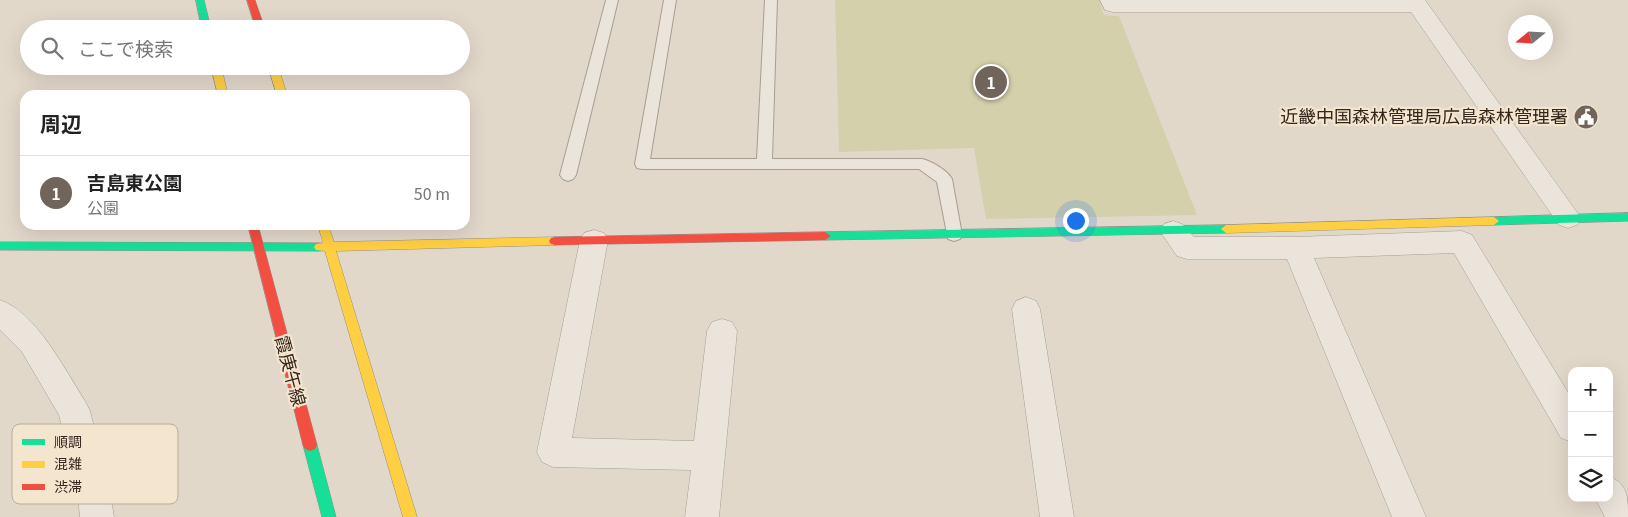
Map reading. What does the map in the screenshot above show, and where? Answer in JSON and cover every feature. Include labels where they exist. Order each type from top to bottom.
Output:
[{"type":"street","points":[[200,0],[205,20]]},
{"type":"street","points":[[252,0],[258,20]]},
{"type":"street","points":[[1112,0],[1113,5],[1417,5],[1568,218]]},
{"type":"street","points":[[218,75],[222,90]]},
{"type":"street","points":[[276,75],[280,90]]},
{"type":"street","points":[[0,246],[329,247],[594,240],[1173,231],[1628,217]]},
{"type":"street","name":"霞庚午線","points":[[254,230],[329,517]]},
{"type":"street","points":[[324,230],[410,517]]},
{"type":"street","points":[[1173,231],[1187,248],[1296,248],[1462,242],[1568,421]]},
{"type":"street","points":[[594,240],[553,452],[708,456]]},
{"type":"street","points":[[1296,248],[1409,517]]},
{"type":"street","points":[[1026,309],[1057,517]]},
{"type":"street","points":[[0,312],[32,343],[74,411],[77,424]]},
{"type":"street","points":[[702,517],[722,331]]},
{"type":"street","points":[[1613,499],[1624,517]]},
{"type":"street","points":[[95,504],[97,517]]},
{"type":"lane","points":[[568,175],[612,0]]},
{"type":"lane","points":[[670,0],[642,164],[922,164],[944,179],[954,235]]},
{"type":"lane","points":[[764,164],[771,0]]},
{"type":"shaded area","points":[[835,0],[1099,0],[1104,15],[1119,16],[1197,215],[986,219],[974,148],[839,152]]},
{"type":"traffic: fast","points":[[200,0],[205,20]]},
{"type":"traffic: fast","points":[[1494,221],[1628,217]]},
{"type":"traffic: fast","points":[[825,236],[1226,229]]},
{"type":"traffic: fast","points":[[0,246],[320,247]]},
{"type":"traffic: fast","points":[[310,445],[329,517]]},
{"type":"traffic: slow","points":[[218,75],[222,90]]},
{"type":"traffic: slow","points":[[276,75],[280,90]]},
{"type":"traffic: slow","points":[[1226,229],[1494,221]]},
{"type":"traffic: slow","points":[[324,230],[410,517]]},
{"type":"traffic: slow","points":[[320,247],[555,241]]},
{"type":"traffic: jam","points":[[251,0],[258,20]]},
{"type":"traffic: jam","points":[[254,230],[310,445]]},
{"type":"traffic: jam","points":[[555,241],[825,236]]},
{"type":"place","name":"吉島東公園","points":[[991,82]]},
{"type":"place","name":"近畿中国森林管理局広島森林管理署","points":[[1586,117]]}]
